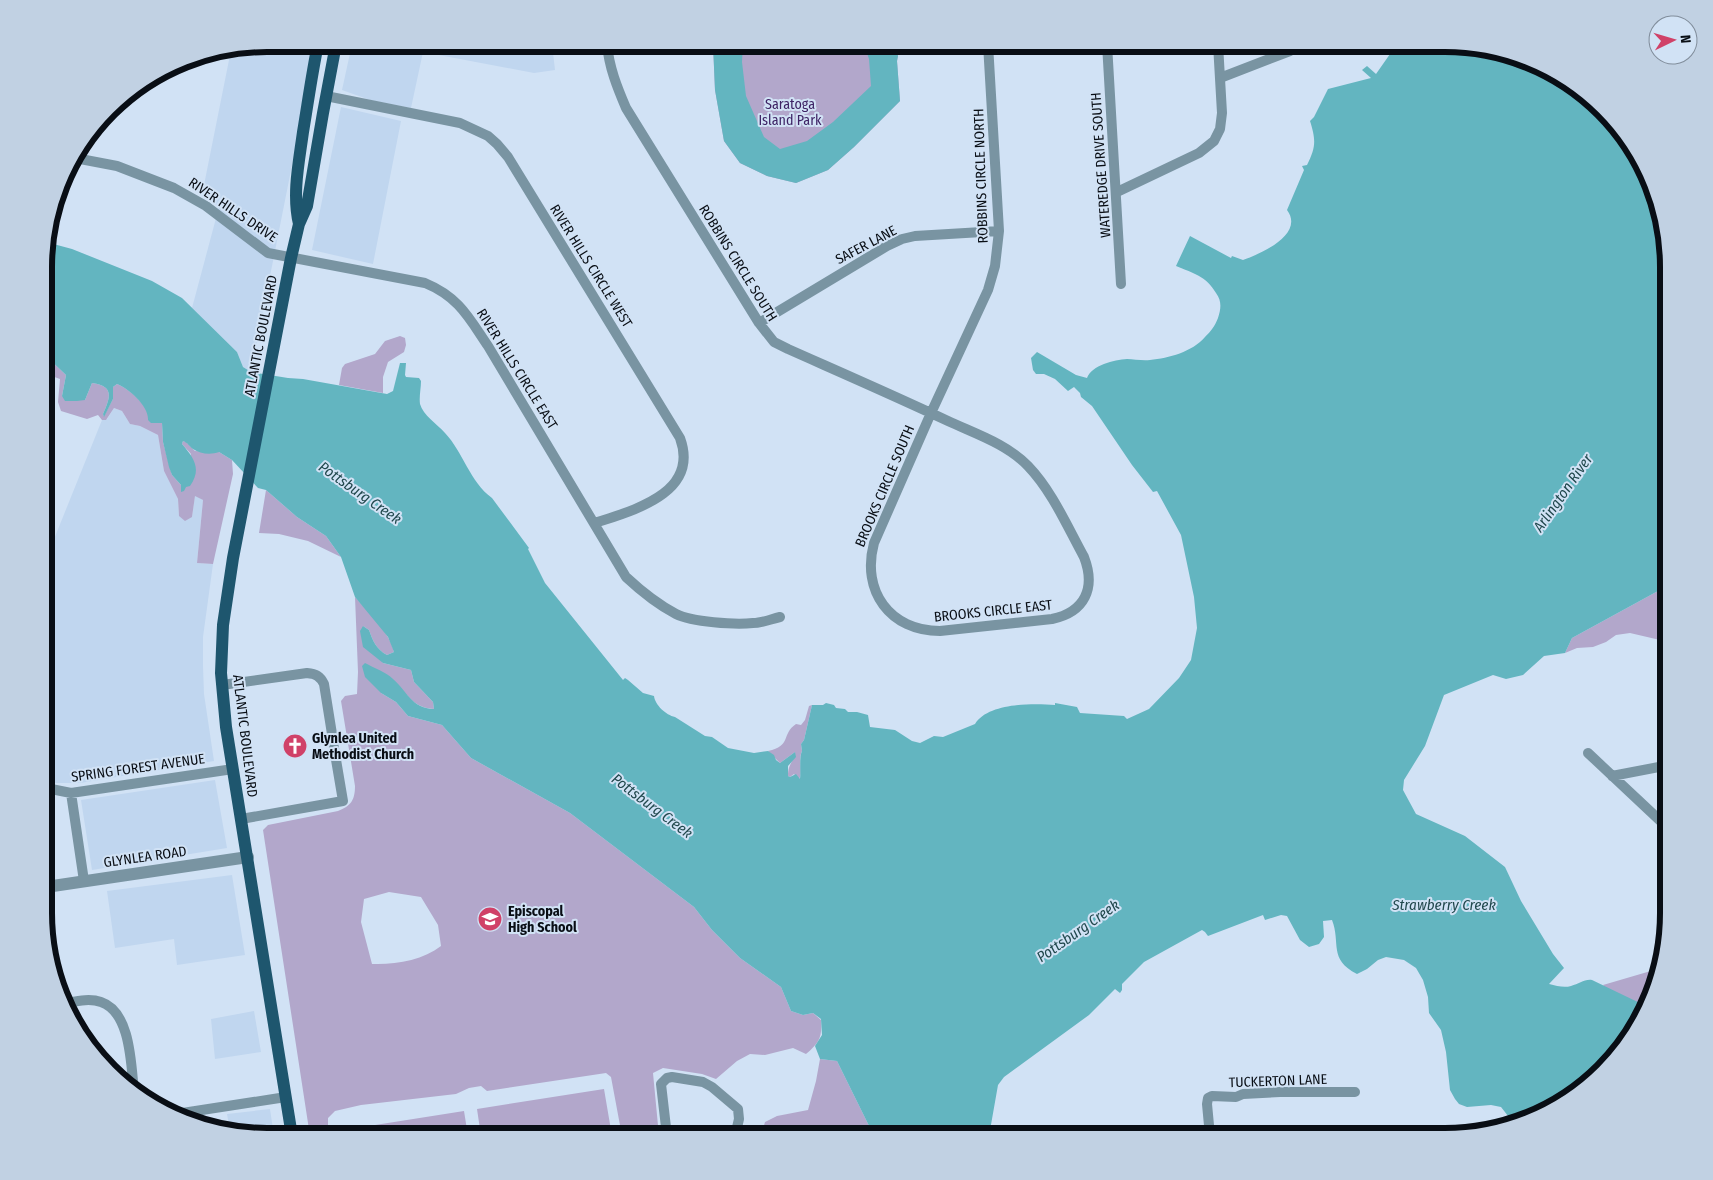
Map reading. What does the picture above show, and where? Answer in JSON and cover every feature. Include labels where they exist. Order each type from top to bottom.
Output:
[{"type":"main road","name":"ATLANTIC BOULEVARD","points":[[299,224],[295,207],[299,160],[316,52]]},
{"type":"main road","name":"ATLANTIC BOULEVARD","points":[[291,1128],[226,727],[222,685],[223,625],[230,574],[291,258],[299,224],[307,206],[334,52]]},
{"type":"street","name":"ROBBINS CIRCLE SOUTH","points":[[608,52],[617,87],[626,108],[759,324],[774,342],[931,413],[1018,456],[1029,467],[1051,497],[1084,557],[1090,578],[1085,597]]},
{"type":"street","name":"ROBBINS CIRCLE NORTH","points":[[931,413],[988,290],[997,256],[1000,231],[989,52]]},
{"type":"street","name":"WATEREDGE DRIVE SOUTH","points":[[1108,52],[1121,284]]},
{"type":"street","points":[[1117,192],[1200,153],[1214,141],[1221,122],[1218,52]]},
{"type":"street","points":[[1220,78],[1287,52]]},
{"type":"street","name":"RIVER HILLS CIRCLE WEST","points":[[326,96],[460,123],[488,136],[508,158],[684,447],[684,465],[681,474],[676,483],[668,490],[641,508],[595,523]]},
{"type":"street","name":"RIVER HILLS DRIVE","points":[[82,159],[117,166],[174,188],[206,206],[268,252],[291,258]]},
{"type":"street","name":"SAFER LANE","points":[[759,324],[887,246],[902,239],[915,236],[1000,231]]},
{"type":"street","name":"RIVER HILLS CIRCLE EAST","points":[[291,258],[426,284],[442,290],[464,311],[488,346],[626,577],[641,591],[678,615],[698,620],[744,624],[780,617]]},
{"type":"street","name":"BROOKS CIRCLE SOUTH","points":[[879,599],[872,585],[869,569],[870,556],[931,413]]},
{"type":"street","name":"BROOKS CIRCLE EAST","points":[[879,599],[897,619],[913,628],[940,632],[1064,616],[1080,605],[1085,597]]},
{"type":"street","points":[[222,685],[307,673],[315,674],[321,678],[324,684],[343,801],[241,819]]},
{"type":"street","points":[[1588,753],[1660,821]]},
{"type":"street","points":[[1612,776],[1660,767]]},
{"type":"street","name":"SPRING FOREST AVENUE","points":[[52,789],[71,792],[233,769]]},
{"type":"street","points":[[71,792],[84,881]]},
{"type":"street","name":"GLYNLEA ROAD","points":[[52,886],[248,857]]},
{"type":"street","points":[[72,1003],[102,1002],[116,1012],[127,1037],[132,1079]]},
{"type":"street","points":[[665,1128],[661,1084],[667,1078],[672,1077],[703,1082],[712,1087],[738,1109],[740,1118],[737,1128]]},
{"type":"street","name":"TUCKERTON LANE","points":[[1210,1128],[1208,1098],[1212,1096],[1236,1097],[1243,1094],[1280,1092],[1355,1092]]},
{"type":"street","points":[[188,1112],[286,1097]]},
{"type":"shaded area","points":[[268,52],[314,52],[251,372],[243,367],[237,352],[192,308],[219,207],[202,195],[230,56]]},
{"type":"shaded area","points":[[350,52],[423,52],[411,108],[370,100],[342,90]]},
{"type":"shaded area","points":[[423,52],[553,52],[555,70],[534,73]]},
{"type":"shaded area","points":[[341,107],[401,121],[373,264],[312,250]]},
{"type":"shaded area","points":[[114,408],[122,411],[130,424],[140,426],[158,435],[164,471],[178,499],[179,516],[192,517],[195,495],[203,500],[197,563],[213,564],[203,637],[203,666],[204,694],[214,761],[80,783],[56,783],[52,781],[52,544],[102,420],[107,419]]},
{"type":"shaded area","points":[[215,780],[227,848],[92,870],[81,800]]},
{"type":"shaded area","points":[[232,875],[245,955],[177,965],[174,939],[115,948],[107,891]]},
{"type":"shaded area","points":[[254,1011],[261,1052],[215,1059],[211,1019]]},
{"type":"shaded area","points":[[270,1109],[273,1128],[229,1124],[227,1114]]},
{"type":"green space","name":"Saratoga Island Park","points":[[713,52],[897,52],[898,56],[900,101],[828,170],[796,183],[767,176],[740,163],[724,141],[715,90]]},
{"type":"green space","points":[[400,336],[405,338],[404,352],[388,362],[383,377],[383,393],[339,385],[342,368],[345,364],[375,354],[385,341]]},
{"type":"green space","points":[[52,362],[66,375],[62,396],[85,400],[92,383],[104,387],[109,394],[109,398],[104,416],[113,399],[113,387],[117,384],[138,399],[146,409],[149,420],[162,423],[163,442],[172,475],[181,485],[191,454],[182,444],[183,441],[195,451],[219,452],[232,460],[233,474],[213,564],[197,563],[203,500],[195,496],[192,517],[185,521],[179,516],[178,499],[164,471],[158,435],[140,426],[130,424],[122,411],[114,408],[106,420],[102,420],[98,415],[87,419],[61,411],[58,402],[60,379],[52,376]]},
{"type":"green space","points":[[266,490],[297,517],[326,536],[341,557],[308,541],[279,534],[259,533]]},
{"type":"green space","points":[[1660,591],[1660,640],[1630,633],[1616,635],[1606,642],[1593,647],[1577,648],[1565,653],[1572,638]]},
{"type":"green space","name":"Episcopal High School","points":[[355,597],[378,623],[391,644],[394,652],[387,655],[383,653],[369,630],[363,626],[383,663],[411,670],[414,682],[433,702],[434,709],[419,705],[407,695],[381,693],[396,702],[408,716],[442,725],[471,758],[570,813],[694,907],[712,930],[740,958],[781,987],[791,1011],[803,1015],[813,1013],[821,1020],[819,1039],[814,1046],[806,1054],[793,1048],[765,1055],[750,1054],[737,1061],[716,1079],[702,1074],[663,1068],[653,1073],[658,1128],[621,1128],[611,1077],[606,1073],[487,1091],[481,1086],[469,1088],[456,1094],[361,1105],[335,1111],[328,1118],[328,1128],[309,1128],[263,830],[268,825],[338,811],[351,802],[355,786],[341,701],[345,696],[357,694]],"holes":[[[389,892],[421,897],[438,925],[441,946],[434,951],[408,961],[372,964],[361,922],[364,899]]]},
{"type":"green space","points":[[812,705],[804,740],[801,744],[801,773],[799,780],[794,774],[790,777],[788,776],[795,752],[780,763],[768,751],[780,746],[791,728],[796,724],[801,725],[805,720],[809,706]]},
{"type":"green space","points":[[1652,971],[1644,995],[1630,1023],[1603,985]]},
{"type":"green space","points":[[820,1059],[837,1061],[870,1128],[763,1128],[765,1122],[777,1116],[808,1110]]},
{"type":"green space","points":[[604,1089],[611,1128],[480,1128],[477,1109]]},
{"type":"green space","points":[[464,1111],[467,1128],[356,1128]]},
{"type":"water","points":[[713,52],[743,52],[746,96],[764,137],[780,149],[807,141],[833,122],[871,86],[867,52],[897,52],[898,56],[900,101],[828,170],[796,183],[767,176],[740,163],[724,141],[715,90]]},
{"type":"water","points":[[1391,52],[1446,52],[1474,54],[1501,60],[1528,69],[1553,81],[1598,115],[1624,148],[1638,172],[1649,198],[1659,239],[1660,591],[1572,638],[1565,653],[1544,656],[1523,675],[1506,679],[1493,675],[1444,695],[1425,746],[1404,780],[1403,790],[1416,814],[1465,836],[1505,867],[1521,901],[1553,954],[1564,968],[1549,984],[1568,987],[1592,980],[1640,1003],[1624,1032],[1598,1065],[1553,1099],[1509,1118],[1501,1107],[1491,1105],[1467,1107],[1459,1104],[1455,1099],[1450,1090],[1446,1052],[1441,1030],[1429,1013],[1428,997],[1423,980],[1416,968],[1404,960],[1386,957],[1357,974],[1342,962],[1339,956],[1332,920],[1323,921],[1324,937],[1319,944],[1309,947],[1300,940],[1287,916],[1281,915],[1265,920],[1263,915],[1208,936],[1202,930],[1144,962],[1122,984],[1120,993],[1115,989],[1089,1015],[1004,1077],[998,1085],[990,1128],[870,1128],[837,1061],[820,1059],[815,1046],[822,1035],[821,1019],[813,1013],[803,1015],[791,1011],[781,987],[740,958],[712,930],[694,907],[570,813],[471,758],[442,725],[408,716],[396,702],[381,693],[365,677],[362,666],[365,663],[390,677],[420,706],[434,709],[433,702],[414,682],[411,670],[383,663],[363,647],[360,631],[363,626],[369,630],[380,650],[387,655],[394,652],[388,637],[355,597],[341,557],[326,536],[297,517],[266,490],[258,488],[232,460],[219,452],[209,454],[199,452],[183,441],[182,444],[193,459],[196,469],[194,480],[190,486],[181,492],[181,485],[172,475],[169,467],[163,442],[162,423],[151,423],[142,404],[127,390],[117,384],[113,387],[113,399],[104,417],[103,414],[109,394],[104,387],[92,383],[85,400],[65,401],[62,396],[66,375],[52,362],[54,244],[72,249],[152,281],[182,298],[237,352],[243,367],[251,372],[387,394],[393,391],[400,363],[406,363],[406,377],[419,378],[421,381],[420,404],[424,412],[445,433],[478,484],[492,498],[529,548],[545,583],[623,680],[625,678],[643,693],[654,696],[661,709],[668,714],[705,736],[712,737],[728,748],[754,753],[768,751],[780,763],[795,752],[796,757],[788,766],[788,776],[790,777],[796,774],[800,779],[801,744],[804,740],[812,705],[823,705],[826,703],[834,705],[836,708],[845,709],[848,712],[868,715],[870,727],[895,730],[912,741],[920,743],[934,736],[943,737],[975,724],[981,717],[990,712],[1011,706],[1055,705],[1055,703],[1077,707],[1080,713],[1124,716],[1127,719],[1149,709],[1179,678],[1191,660],[1197,628],[1194,597],[1181,535],[1157,491],[1153,492],[1132,465],[1092,406],[1081,397],[1074,387],[1068,391],[1055,379],[1044,374],[1036,374],[1033,370],[1031,358],[1037,352],[1076,375],[1087,378],[1098,367],[1110,362],[1127,359],[1147,360],[1165,358],[1194,347],[1216,324],[1220,305],[1218,296],[1208,283],[1199,276],[1176,266],[1190,236],[1231,258],[1232,256],[1243,260],[1270,248],[1278,242],[1286,235],[1290,227],[1291,219],[1287,210],[1304,170],[1302,166],[1307,165],[1312,153],[1314,139],[1310,121],[1314,117],[1328,89],[1371,78],[1362,70],[1367,66],[1376,74]]},
{"type":"place","name":"Glynlea United Methodist Church","points":[[295,746]]},
{"type":"place","name":"Episcopal High School","points":[[490,919]]},
{"type":"water label","name":"Pottsburg Creek","points":[[360,493]]},
{"type":"water label","name":"Arlington River","points":[[1563,493]]},
{"type":"water label","name":"Pottsburg Creek","points":[[652,806]]},
{"type":"water label","name":"Strawberry Creek","points":[[1444,905]]},
{"type":"water label","name":"Pottsburg Creek","points":[[1078,931]]}]
